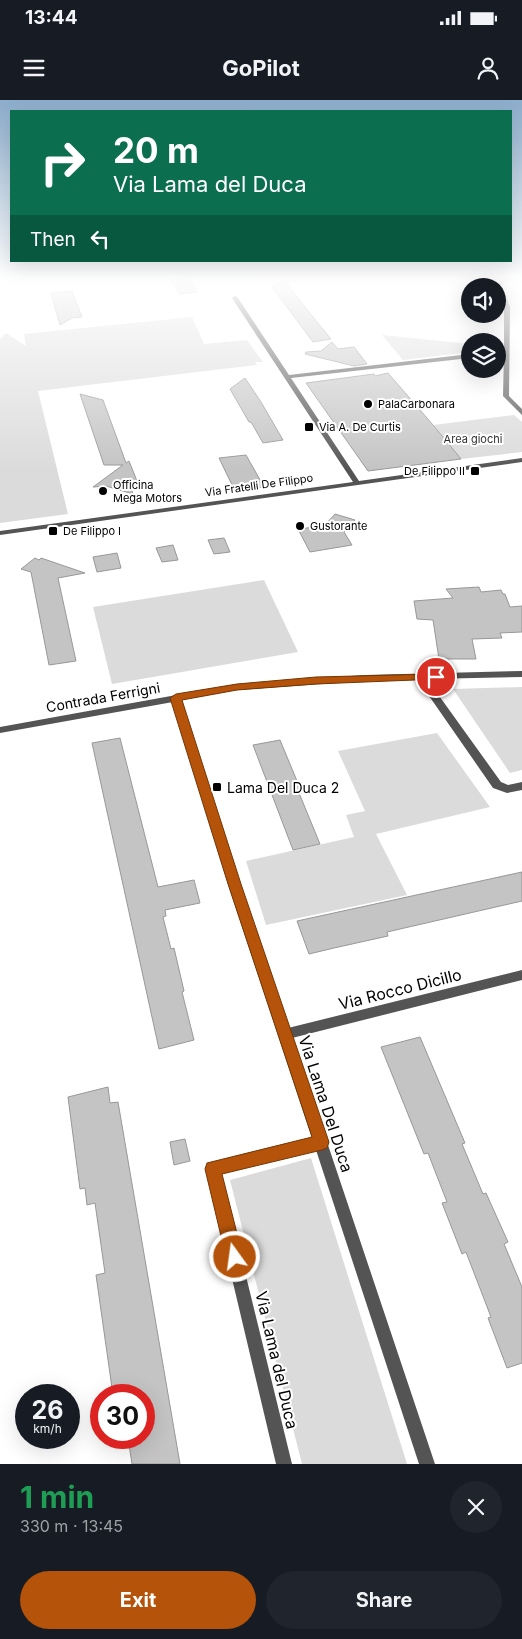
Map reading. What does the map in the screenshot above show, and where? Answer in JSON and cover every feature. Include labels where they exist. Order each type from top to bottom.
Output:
[{"type":"street","points":[[264,343],[357,483]]},
{"type":"street","points":[[508,343],[506,396],[522,413]]},
{"type":"street","points":[[287,377],[461,357]]},
{"type":"street","name":"Via Fratelli De Filippo","points":[[0,533],[522,460]]},
{"type":"street","name":"Contrada Ferrigni","points":[[0,730],[237,687],[316,681],[522,674]]},
{"type":"street","points":[[421,678],[497,785],[507,789],[522,786]]},
{"type":"street","name":"Via Lama Del Duca","points":[[176,698],[234,884],[322,1142],[426,1464]]},
{"type":"street","name":"Via Rocco Dicillo","points":[[286,1034],[522,975]]},
{"type":"street","name":"Via Lama del Duca","points":[[284,1464],[213,1169],[322,1142]]},
{"type":"green space","points":[[0,343],[21,343],[26,346],[25,343],[249,343],[263,362],[255,362],[257,365],[38,391],[68,514],[0,523]]},
{"type":"green space","points":[[388,343],[461,343],[461,353],[403,360]]},
{"type":"green space","name":"Area giochi","points":[[514,415],[522,422],[522,452],[461,459],[433,425]]},
{"type":"green space","points":[[264,580],[298,652],[112,684],[93,607]]},
{"type":"green space","points":[[522,687],[522,770],[510,773],[453,689]]},
{"type":"green space","points":[[437,733],[490,807],[376,834],[407,895],[266,925],[246,861],[354,837],[346,815],[365,811],[338,751]]},
{"type":"green space","points":[[311,1158],[407,1464],[302,1464],[230,1180]]},
{"type":"building","points":[[331,343],[338,349],[354,347],[367,364],[354,366],[305,354],[306,352],[321,351]]},
{"type":"building","name":"PalaCarbonara","points":[[388,373],[461,459],[368,471],[306,383]]},
{"type":"building","points":[[245,378],[283,440],[263,443],[251,422],[249,422],[230,389]]},
{"type":"building","points":[[80,394],[103,400],[126,463],[129,461],[137,481],[129,482],[133,494],[106,486],[93,487],[123,465],[104,465]]},
{"type":"building","points":[[246,455],[264,487],[235,491],[219,458]]},
{"type":"building","points":[[335,514],[355,520],[344,532],[352,545],[310,552],[298,529],[324,526]]},
{"type":"building","points":[[224,538],[230,552],[214,554],[208,540]]},
{"type":"building","points":[[173,545],[178,560],[162,562],[156,548]]},
{"type":"building","points":[[117,553],[121,568],[97,572],[93,557]]},
{"type":"building","points":[[35,558],[39,560],[41,558],[85,573],[58,578],[76,661],[49,665],[31,572],[21,569]]},
{"type":"building","points":[[479,587],[481,592],[501,590],[505,594],[510,607],[522,606],[522,632],[500,633],[502,638],[472,639],[476,659],[439,659],[433,620],[417,619],[414,601],[453,598],[446,589]]},
{"type":"building","points":[[120,738],[158,887],[194,880],[200,903],[165,910],[166,916],[163,917],[171,949],[174,948],[184,991],[182,992],[194,1040],[159,1049],[92,743]]},
{"type":"building","points":[[280,740],[302,793],[299,793],[320,844],[293,850],[253,745]]},
{"type":"building","points":[[522,872],[522,901],[387,932],[388,936],[309,954],[297,921]]},
{"type":"building","points":[[420,1037],[465,1143],[462,1144],[483,1194],[486,1193],[508,1242],[504,1244],[522,1287],[522,1363],[507,1368],[488,1318],[491,1317],[466,1252],[462,1254],[442,1203],[447,1202],[428,1153],[424,1154],[381,1047]]},
{"type":"building","points":[[108,1087],[110,1103],[118,1102],[180,1464],[132,1464],[130,1449],[155,1449],[155,1384],[111,1384],[96,1275],[105,1273],[95,1203],[87,1205],[85,1188],[80,1189],[68,1097]]},
{"type":"building","points":[[185,1139],[190,1161],[174,1165],[170,1142]]},
{"type":"place","name":"PalaCarbonara","points":[[368,404]]},
{"type":"place","name":"Via A. De Curtis","points":[[309,427]]},
{"type":"place","name":"De Filippo II","points":[[475,471]]},
{"type":"place","name":"Officina Mega Motors","points":[[103,491]]},
{"type":"place","name":"Gustorante","points":[[300,526]]},
{"type":"place","name":"De Filippo I","points":[[53,531]]},
{"type":"place","name":"Lama Del Duca 2","points":[[217,787]]},
{"type":"route","points":[[235,1257],[213,1169],[322,1142],[234,884],[176,698],[237,687],[365,678],[436,677]]}]
